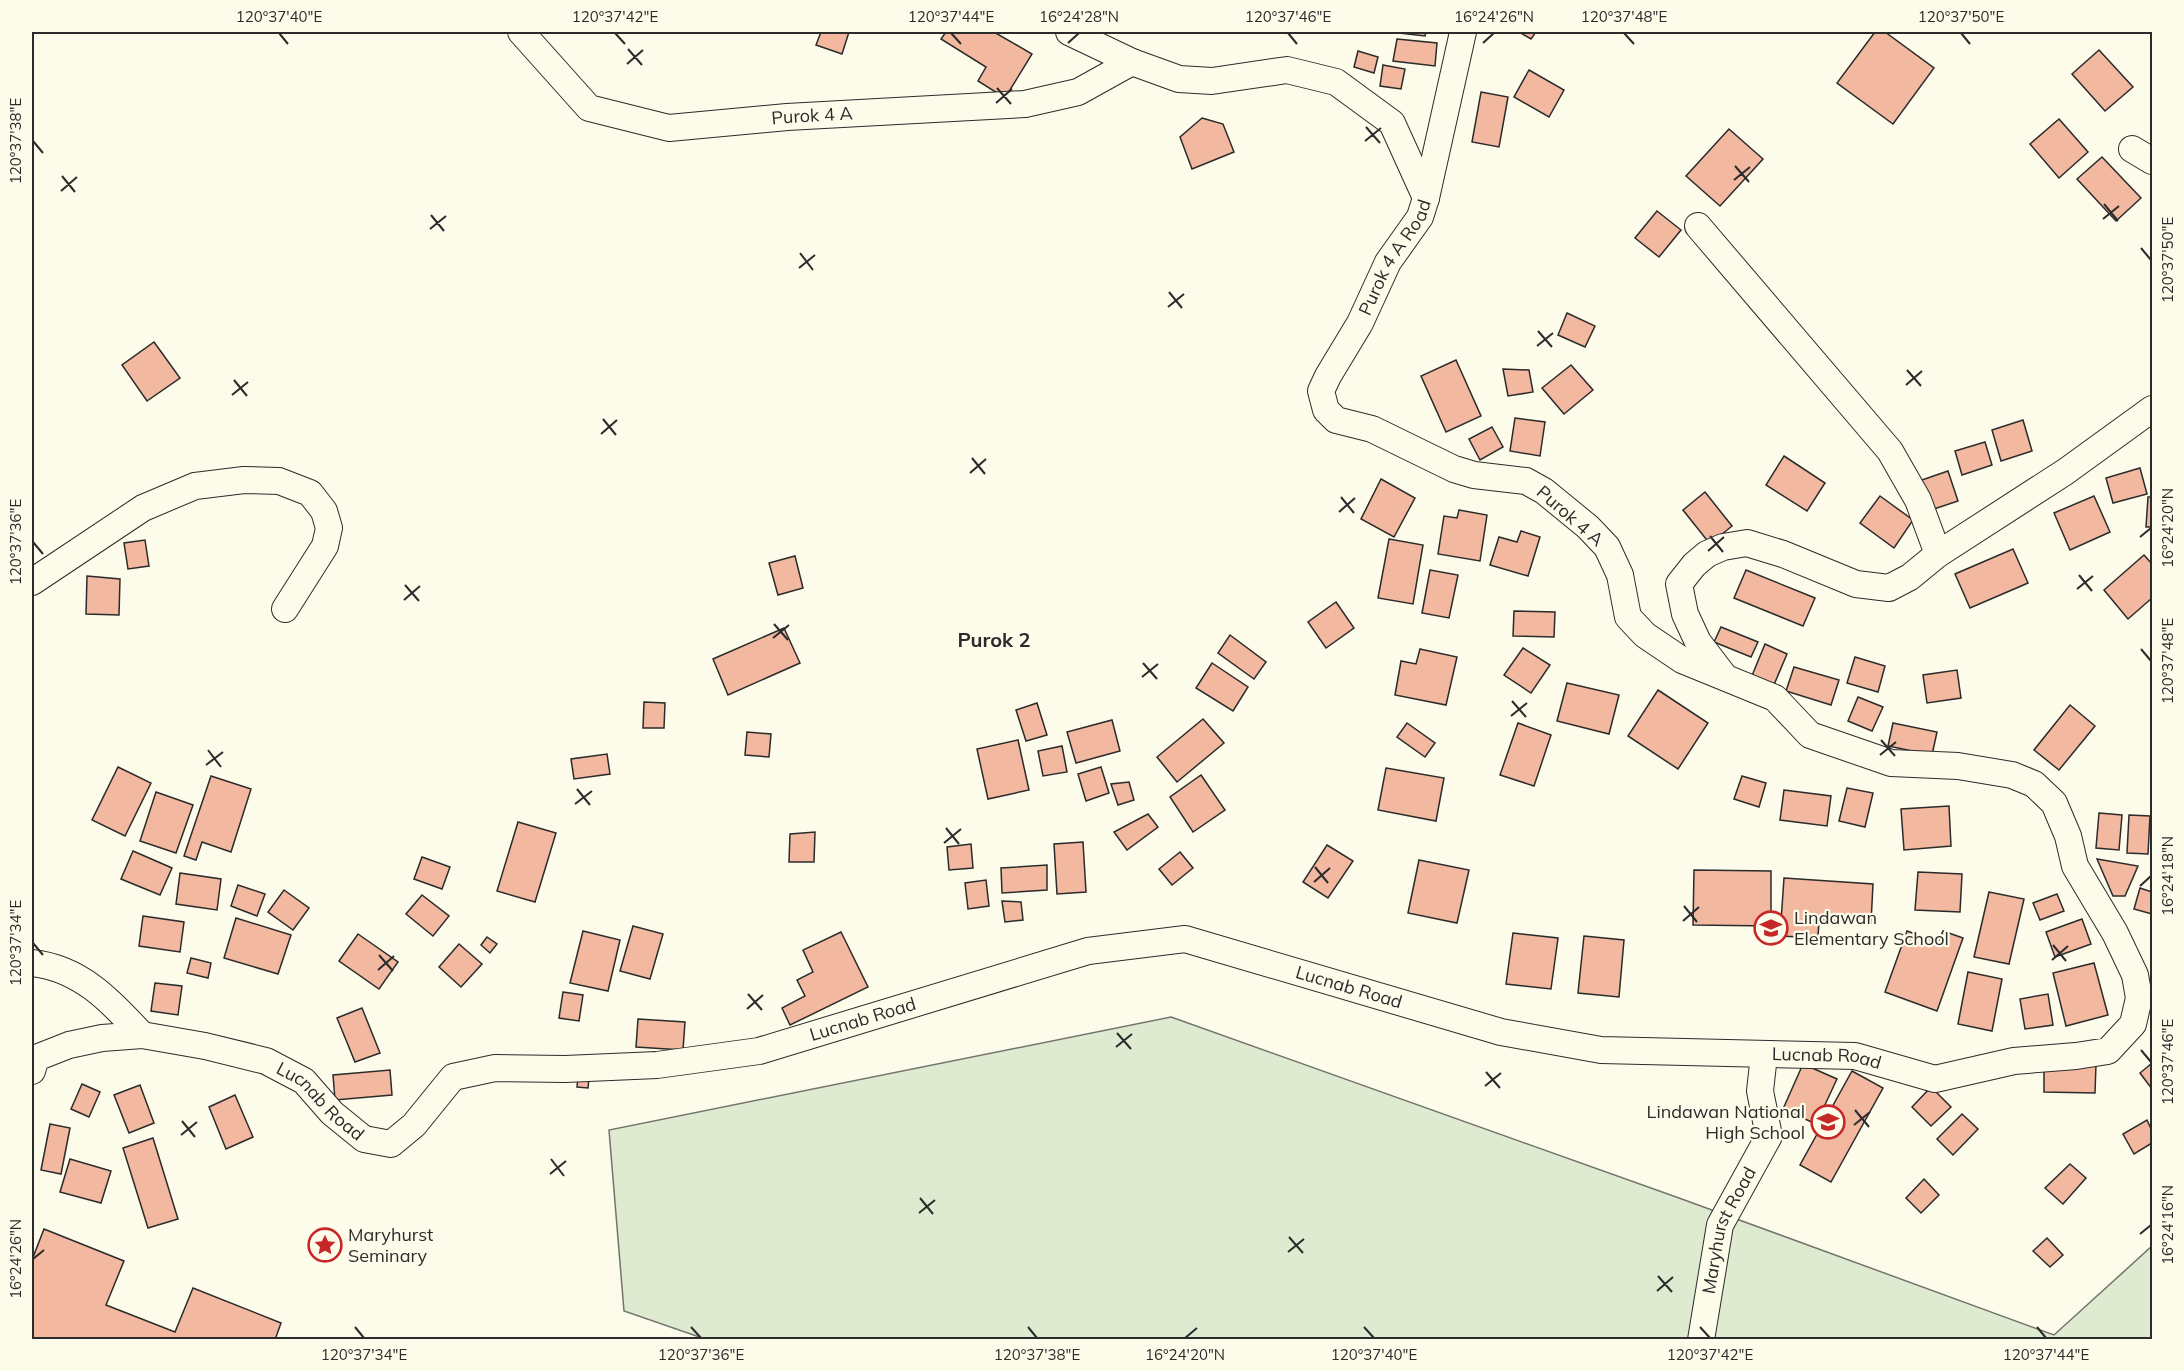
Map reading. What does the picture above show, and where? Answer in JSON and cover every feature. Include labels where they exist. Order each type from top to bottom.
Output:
[{"type":"street","name":"Purok 4 A","points":[[521,32],[589,108],[669,128],[787,117],[1025,104],[1078,93],[1132,62]]},
{"type":"street","name":"Purok 4 A Road","points":[[1069,32],[1132,62],[1179,79],[1212,81],[1287,70],[1336,82],[1392,123],[1426,198],[1420,217],[1388,262],[1360,323],[1328,375]]},
{"type":"street","points":[[1426,198],[1463,32]]},
{"type":"street","points":[[1698,226],[1890,451],[1918,500],[1938,554]]},
{"type":"street","name":"Purok 4 A","points":[[1328,375],[1322,391],[1326,410],[1336,420],[1372,429],[1454,469],[1473,475],[1526,481],[1544,490],[1588,527],[1607,547],[1620,575],[1628,617],[1645,635],[1682,660],[1724,676]]},
{"type":"street","points":[[1724,676],[1698,642],[1685,614],[1679,584],[1694,565],[1707,554],[1723,547],[1748,543],[1783,554],[1856,584],[1888,588],[1910,578],[1938,554],[2065,472],[2152,408]]},
{"type":"street","points":[[32,582],[143,508],[195,486],[244,480],[279,481],[310,494],[324,511],[329,528],[325,546],[285,609]]},
{"type":"street","name":"Lucnab Road","points":[[32,1071],[36,1058],[69,1045],[102,1038],[142,1035],[204,1046],[266,1061],[304,1081],[332,1113],[364,1139],[391,1144],[414,1125],[453,1077],[495,1068],[565,1069],[657,1065],[759,1051],[1088,951],[1185,939],[1501,1032],[1601,1050],[1855,1056],[1935,1078],[2014,1061],[2108,1051],[2133,1024],[2144,975],[2115,933],[2075,866],[2068,836],[2054,803],[2034,784],[2012,775],[1958,766],[1891,763],[1810,735],[1775,698],[1724,676]]},
{"type":"street","points":[[32,963],[51,965],[95,988],[116,1006],[142,1035]]},
{"type":"street","name":"Maryhurst Road","points":[[1701,1340],[1720,1225],[1769,1136],[1760,1091],[1764,1055]]},
{"type":"green space","points":[[1171,1017],[1679,1198],[2054,1335],[2152,1246],[2152,1339],[705,1339],[624,1311],[609,1130]]},
{"type":"building","points":[[821,32],[849,32],[842,54],[816,45]]},
{"type":"building","points":[[946,32],[994,32],[1032,54],[1005,98],[978,81],[986,67],[941,39]]},
{"type":"building","points":[[1390,32],[1426,32],[1425,36]]},
{"type":"building","points":[[1519,32],[1536,32],[1531,39]]},
{"type":"building","points":[[1875,32],[1885,32],[1934,68],[1893,124],[1837,83]]},
{"type":"building","points":[[1397,39],[1437,43],[1435,66],[1393,61]]},
{"type":"building","points":[[2099,50],[2133,87],[2105,111],[2072,74]]},
{"type":"building","points":[[1358,51],[1378,57],[1374,73],[1354,67]]},
{"type":"building","points":[[1383,65],[1405,69],[1401,89],[1380,86]]},
{"type":"building","points":[[1529,70],[1564,90],[1549,117],[1514,97]]},
{"type":"building","points":[[1481,92],[1508,97],[1499,147],[1472,142]]},
{"type":"building","points":[[1202,118],[1223,124],[1234,152],[1192,169],[1180,137]]},
{"type":"building","points":[[2059,119],[2088,152],[2059,178],[2030,144]]},
{"type":"building","points":[[1729,129],[1763,159],[1720,206],[1686,176]]},
{"type":"building","points":[[2102,157],[2141,198],[2116,221],[2077,179]]},
{"type":"building","points":[[1657,211],[1681,230],[1659,257],[1635,238]]},
{"type":"building","points":[[1567,313],[1595,326],[1585,347],[1558,335]]},
{"type":"building","points":[[154,342],[180,378],[147,401],[122,365]]},
{"type":"building","points":[[1456,360],[1481,416],[1446,432],[1421,376]]},
{"type":"building","points":[[1571,365],[1593,390],[1564,414],[1542,388]]},
{"type":"building","points":[[1503,369],[1529,370],[1533,392],[1508,396]]},
{"type":"building","points":[[1515,418],[1545,422],[1540,456],[1510,451]]},
{"type":"building","points":[[2023,420],[2032,451],[2001,461],[1992,430]]},
{"type":"building","points":[[1492,427],[1503,447],[1480,460],[1469,439]]},
{"type":"building","points":[[1985,442],[1992,465],[1962,475],[1955,451]]},
{"type":"building","points":[[1784,456],[1825,483],[1807,511],[1766,485]]},
{"type":"building","points":[[2140,468],[2147,494],[2113,503],[2106,478]]},
{"type":"building","points":[[1948,471],[1958,501],[1928,511],[1919,481]]},
{"type":"building","points":[[1381,479],[1415,498],[1394,537],[1361,519]]},
{"type":"building","points":[[1705,492],[1732,526],[1710,544],[1683,510]]},
{"type":"building","points":[[1880,496],[1913,520],[1894,548],[1860,523]]},
{"type":"building","points":[[2094,496],[2110,532],[2070,550],[2054,513]]},
{"type":"building","points":[[2148,497],[2152,497],[2152,527],[2146,527]]},
{"type":"building","points":[[1459,510],[1487,515],[1480,561],[1438,554],[1444,516],[1457,518]]},
{"type":"building","points":[[1521,531],[1540,537],[1528,576],[1490,565],[1499,537],[1517,542]]},
{"type":"building","points":[[1389,539],[1423,545],[1413,604],[1378,598]]},
{"type":"building","points":[[145,540],[149,566],[128,569],[124,543]]},
{"type":"building","points":[[2013,549],[2028,583],[1970,608],[1955,574]]},
{"type":"building","points":[[2144,555],[2152,564],[2152,598],[2128,619],[2104,590]]},
{"type":"building","points":[[795,556],[803,588],[778,595],[769,563]]},
{"type":"building","points":[[1430,570],[1458,575],[1449,618],[1422,613]]},
{"type":"building","points":[[1746,570],[1815,598],[1803,626],[1734,598]]},
{"type":"building","points":[[87,576],[120,579],[119,615],[86,614]]},
{"type":"building","points":[[1336,602],[1354,628],[1326,648],[1308,622]]},
{"type":"building","points":[[1514,611],[1555,612],[1554,637],[1513,636]]},
{"type":"building","points":[[1721,627],[1758,642],[1751,657],[1714,642]]},
{"type":"building","points":[[784,628],[800,663],[728,695],[713,659]]},
{"type":"building","points":[[1230,635],[1266,662],[1254,679],[1218,653]]},
{"type":"building","points":[[1765,644],[1787,654],[1773,687],[1751,678]]},
{"type":"building","points":[[1523,648],[1550,665],[1531,693],[1504,675]]},
{"type":"building","points":[[1420,649],[1457,657],[1446,705],[1395,695],[1401,661],[1416,664]]},
{"type":"building","points":[[1855,657],[1885,666],[1878,692],[1847,683]]},
{"type":"building","points":[[1212,663],[1248,687],[1233,711],[1196,688]]},
{"type":"building","points":[[1794,667],[1839,680],[1831,705],[1786,691]]},
{"type":"building","points":[[1957,670],[1961,698],[1927,703],[1923,675]]},
{"type":"building","points":[[1567,683],[1619,695],[1609,734],[1557,721]]},
{"type":"building","points":[[1658,690],[1708,723],[1678,769],[1628,736]]},
{"type":"building","points":[[1858,697],[1883,707],[1872,731],[1848,721]]},
{"type":"building","points":[[644,702],[665,703],[664,728],[643,728]]},
{"type":"building","points":[[1037,703],[1047,735],[1026,741],[1016,710]]},
{"type":"building","points":[[2070,705],[2095,726],[2059,770],[2034,750]]},
{"type":"building","points":[[1203,719],[1224,743],[1177,782],[1157,757]]},
{"type":"building","points":[[1112,720],[1120,751],[1076,763],[1067,732]]},
{"type":"building","points":[[1407,723],[1435,743],[1425,757],[1397,737]]},
{"type":"building","points":[[1518,723],[1551,735],[1534,786],[1500,775]]},
{"type":"building","points":[[1893,723],[1937,732],[1932,755],[1888,746]]},
{"type":"building","points":[[747,732],[771,734],[769,757],[745,755]]},
{"type":"building","points":[[1018,740],[1029,790],[988,799],[977,749]]},
{"type":"building","points":[[1062,746],[1067,772],[1043,776],[1038,751]]},
{"type":"building","points":[[607,754],[610,774],[574,779],[571,759]]},
{"type":"building","points":[[118,767],[151,783],[125,836],[92,820]]},
{"type":"building","points":[[1101,767],[1109,793],[1086,801],[1078,774]]},
{"type":"building","points":[[1386,768],[1444,778],[1436,821],[1378,810]]},
{"type":"building","points":[[1201,775],[1225,810],[1193,832],[1170,797]]},
{"type":"building","points":[[211,776],[251,789],[231,852],[202,842],[196,860],[184,856]]},
{"type":"building","points":[[1742,776],[1766,783],[1759,807],[1734,799]]},
{"type":"building","points":[[1129,782],[1134,800],[1118,805],[1111,784]]},
{"type":"building","points":[[1847,788],[1873,793],[1865,827],[1839,821]]},
{"type":"building","points":[[1784,790],[1831,796],[1827,826],[1780,820]]},
{"type":"building","points":[[156,792],[193,805],[176,853],[140,841]]},
{"type":"building","points":[[1949,806],[1951,846],[1904,850],[1901,809]]},
{"type":"building","points":[[2099,813],[2122,815],[2119,850],[2096,848]]},
{"type":"building","points":[[1148,814],[1158,827],[1127,850],[1114,832]]},
{"type":"building","points":[[2129,815],[2150,816],[2148,854],[2127,853]]},
{"type":"building","points":[[518,822],[556,833],[535,902],[497,891]]},
{"type":"building","points":[[815,832],[814,862],[789,862],[790,834]]},
{"type":"building","points":[[1083,842],[1086,892],[1057,894],[1054,844]]},
{"type":"building","points":[[971,844],[973,868],[949,870],[947,847]]},
{"type":"building","points":[[1327,845],[1353,861],[1328,898],[1303,882]]},
{"type":"building","points":[[133,851],[172,868],[160,895],[121,879]]},
{"type":"building","points":[[1180,852],[1193,868],[1172,885],[1159,869]]},
{"type":"building","points":[[422,857],[450,867],[442,889],[414,879]]},
{"type":"building","points":[[2097,859],[2138,866],[2125,896],[2113,896]]},
{"type":"building","points":[[1419,860],[1469,870],[1457,923],[1408,913]]},
{"type":"building","points":[[1047,865],[1047,890],[1002,893],[1001,868]]},
{"type":"building","points":[[1694,870],[1771,871],[1771,926],[1693,925]]},
{"type":"building","points":[[1918,872],[1962,874],[1960,912],[1915,910]]},
{"type":"building","points":[[180,873],[221,879],[217,910],[176,904]]},
{"type":"building","points":[[1784,878],[1873,884],[1871,923],[1819,920],[1818,938],[1780,936]]},
{"type":"building","points":[[986,880],[989,906],[968,909],[965,883]]},
{"type":"building","points":[[238,885],[265,894],[257,916],[231,906]]},
{"type":"building","points":[[2140,888],[2152,892],[2152,914],[2134,909]]},
{"type":"building","points":[[284,890],[309,908],[293,930],[268,912]]},
{"type":"building","points":[[1989,892],[2024,899],[2009,964],[1974,957]]},
{"type":"building","points":[[2057,894],[2064,911],[2040,920],[2033,903]]},
{"type":"building","points":[[422,895],[449,916],[433,936],[406,914]]},
{"type":"building","points":[[1002,901],[1021,902],[1023,920],[1005,922]]},
{"type":"building","points":[[143,916],[184,922],[180,952],[139,946]]},
{"type":"building","points":[[236,918],[291,935],[278,974],[224,958]]},
{"type":"building","points":[[2082,919],[2091,944],[2055,957],[2046,932]]},
{"type":"building","points":[[633,926],[663,934],[650,979],[620,971]]},
{"type":"building","points":[[583,931],[620,940],[608,991],[570,983]]},
{"type":"building","points":[[1907,931],[1938,942],[1943,931],[1963,938],[1937,1011],[1885,992]]},
{"type":"building","points":[[841,932],[868,987],[790,1025],[782,1008],[805,996],[797,980],[813,972],[803,950]]},
{"type":"building","points":[[1513,933],[1558,938],[1551,989],[1506,984]]},
{"type":"building","points":[[358,934],[398,962],[379,989],[339,961]]},
{"type":"building","points":[[1584,936],[1624,940],[1619,997],[1578,993]]},
{"type":"building","points":[[487,937],[497,944],[490,953],[481,945]]},
{"type":"building","points":[[459,944],[482,964],[461,987],[439,967]]},
{"type":"building","points":[[191,958],[211,963],[208,978],[187,973]]},
{"type":"building","points":[[2094,963],[2108,1015],[2066,1026],[2053,973]]},
{"type":"building","points":[[1968,972],[2002,979],[1992,1031],[1958,1024]]},
{"type":"building","points":[[155,983],[182,986],[178,1015],[151,1011]]},
{"type":"building","points":[[563,992],[583,995],[579,1021],[559,1018]]},
{"type":"building","points":[[2048,994],[2053,1025],[2025,1029],[2020,999]]},
{"type":"building","points":[[362,1008],[380,1053],[355,1062],[337,1018]]},
{"type":"building","points":[[638,1019],[685,1022],[683,1050],[636,1047]]},
{"type":"building","points":[[2044,1063],[2096,1064],[2095,1093],[2044,1092]]},
{"type":"building","points":[[2152,1063],[2152,1089],[2140,1073]]},
{"type":"building","points":[[1803,1064],[1837,1079],[1816,1124],[1783,1109]]},
{"type":"building","points":[[390,1070],[392,1095],[335,1100],[333,1075]]},
{"type":"building","points":[[1852,1071],[1883,1088],[1831,1182],[1800,1165]]},
{"type":"building","points":[[578,1077],[589,1078],[588,1088],[577,1087]]},
{"type":"building","points":[[82,1084],[100,1092],[89,1117],[71,1109]]},
{"type":"building","points":[[140,1085],[154,1123],[129,1133],[114,1095]]},
{"type":"building","points":[[1931,1087],[1951,1107],[1931,1126],[1912,1107]]},
{"type":"building","points":[[235,1095],[253,1137],[226,1149],[209,1107]]},
{"type":"building","points":[[1962,1114],[1978,1129],[1953,1155],[1937,1139]]},
{"type":"building","points":[[2147,1120],[2152,1131],[2152,1143],[2134,1154],[2123,1134]]},
{"type":"building","points":[[50,1124],[70,1128],[61,1174],[41,1170]]},
{"type":"building","points":[[153,1138],[178,1219],[148,1228],[123,1148]]},
{"type":"building","points":[[70,1159],[111,1171],[101,1203],[60,1192]]},
{"type":"building","points":[[2070,1164],[2086,1178],[2063,1204],[2045,1188]]},
{"type":"building","points":[[1924,1179],[1939,1195],[1921,1213],[1906,1198]]},
{"type":"building","points":[[44,1229],[124,1261],[106,1305],[175,1332],[193,1288],[281,1323],[275,1340],[32,1340],[32,1260]]},
{"type":"building","points":[[2047,1238],[2063,1255],[2050,1267],[2033,1251]]},
{"type":"place","name":"Lindawan Elementary School","points":[[1771,928]]},
{"type":"place","name":"Lindawan National High School","points":[[1828,1122]]},
{"type":"place","name":"Maryhurst Seminary","points":[[325,1245]]},
{"type":"district","name":"Purok 2","points":[[994,640]]}]
